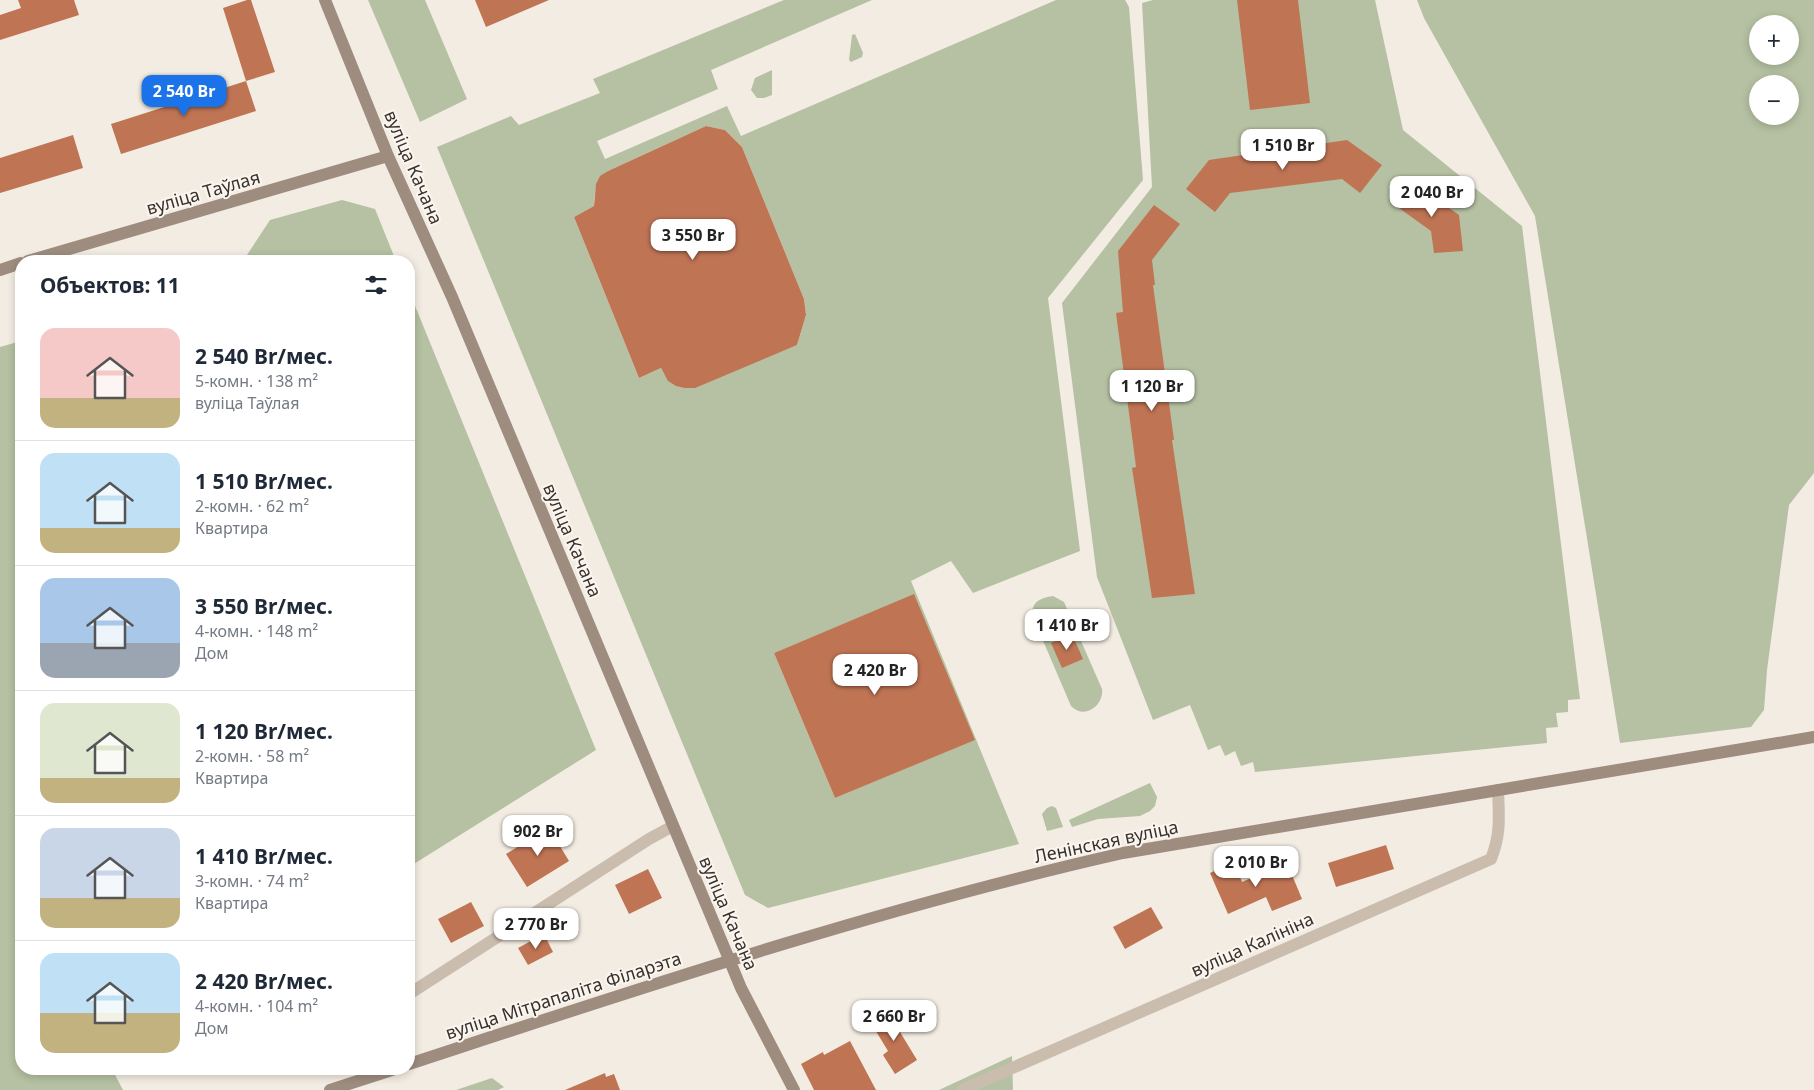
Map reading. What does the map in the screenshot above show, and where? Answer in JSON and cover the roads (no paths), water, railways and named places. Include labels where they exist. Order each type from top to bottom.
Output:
[{"type":"main road","name":"вуліца Качана","points":[[325,0],[388,156],[452,297],[741,988],[794,1090]]},
{"type":"main road","name":"вуліца Таўлая","points":[[49,255],[388,156]]},
{"type":"main road","points":[[0,270],[15,265]]},
{"type":"main road","name":"Ленінская вуліца","points":[[729,959],[1044,871],[1114,855],[1814,737]]},
{"type":"main road","name":"вуліца Мітрапаліта Філарэта","points":[[415,1062],[729,959]]},
{"type":"main road","points":[[330,1090],[376,1075]]},
{"type":"street","name":"вуліца Калініна","points":[[962,1090],[1491,859],[1498,843],[1500,828],[1498,790]]},
{"type":"street","points":[[415,990],[641,844],[673,826]]}]
